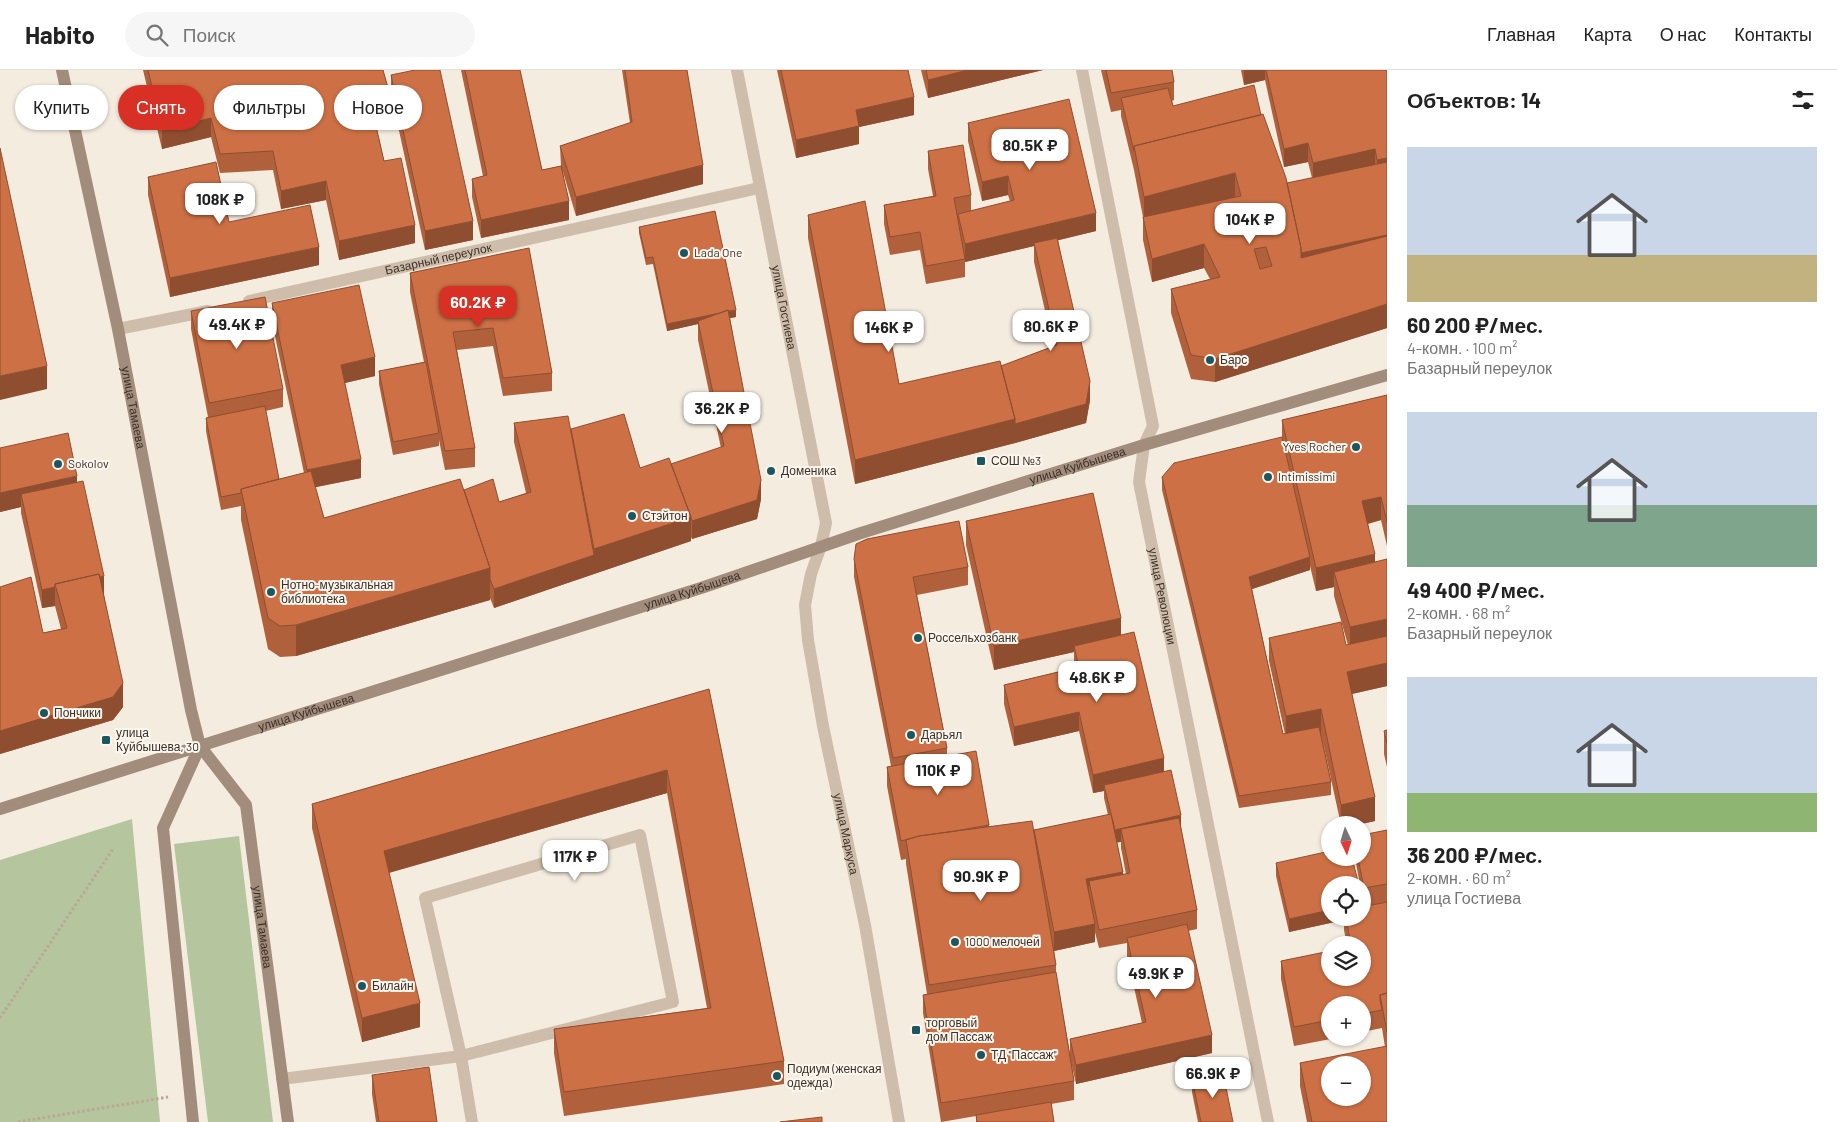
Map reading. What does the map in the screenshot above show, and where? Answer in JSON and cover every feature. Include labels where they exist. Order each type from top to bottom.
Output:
[{"type":"main road","name":"улица Тамаева","points":[[62,70],[118,329],[191,710],[200,746],[246,805],[288,1122]]},
{"type":"main road","name":"улица Куйбышева","points":[[0,809],[701,588],[821,546],[1144,445],[1387,375]]},
{"type":"main road","points":[[193,1122],[163,828],[200,746]]},
{"type":"street","name":"улица Гостиева","points":[[737,70],[826,523],[821,546]]},
{"type":"street","name":"улица Революции","points":[[1082,70],[1153,426],[1144,445],[1140,482],[1268,1122]]},
{"type":"street","name":"Базарный переулок","points":[[238,304],[759,188]]},
{"type":"street","points":[[118,329],[219,308]]},
{"type":"street","name":"улица Маркуса","points":[[821,546],[811,574],[805,604],[808,640],[823,726],[865,925],[899,1122]]},
{"type":"street","points":[[282,1080],[461,1056],[673,1002],[640,835],[425,898],[461,1056],[472,1122]]},
{"type":"path","points":[[0,1018],[112,849]]},
{"type":"path","points":[[18,1122],[190,1094]]},
{"type":"green space","points":[[132,819],[160,1122],[0,1122],[0,860]]},
{"type":"green space","points":[[239,836],[273,1122],[208,1122],[174,844]]},
{"type":"building","points":[[148,70],[383,70],[387,85],[334,85],[334,130],[377,130],[384,161],[401,158],[415,225],[339,241],[326,181],[281,191],[273,151],[220,154],[214,130],[211,118],[204,120],[204,85],[152,85]]},
{"type":"building","points":[[415,70],[440,70],[473,221],[425,231],[403,130],[422,130],[422,85],[393,85],[391,75]]},
{"type":"building","points":[[465,70],[520,70],[542,170],[561,166],[569,201],[481,220],[472,179],[487,175]]},
{"type":"building","points":[[625,70],[687,70],[703,165],[576,197],[560,146],[632,122]]},
{"type":"building","points":[[781,70],[908,70],[914,97],[856,110],[859,126],[796,140]]},
{"type":"building","points":[[926,70],[968,70],[928,80]]},
{"type":"building","points":[[1106,70],[1172,70],[1174,82],[1111,93]]},
{"type":"building","points":[[1266,70],[1387,70],[1387,158],[1377,160],[1375,149],[1313,163],[1308,143],[1284,149]]},
{"type":"building","points":[[1254,85],[1261,115],[1134,146],[1134,151],[1121,98],[1168,88],[1173,106]]},
{"type":"building","points":[[1069,99],[1096,213],[965,244],[958,214],[1014,200],[1008,176],[982,182],[968,123]]},
{"type":"building","points":[[1263,114],[1286,178],[1301,248],[1301,258],[1387,236],[1387,304],[1215,359],[1191,355],[1171,289],[1220,277],[1204,244],[1152,259],[1143,217],[1241,196],[1235,173],[1144,197],[1134,146]],"holes":[[[1266,247],[1272,266],[1260,269],[1254,249]]]},
{"type":"building","points":[[963,145],[971,195],[954,198],[965,259],[926,266],[920,232],[890,237],[884,205],[936,196],[928,151]]},
{"type":"building","points":[[0,148],[47,366],[0,376]]},
{"type":"building","points":[[216,162],[229,222],[310,205],[319,247],[170,278],[148,177]]},
{"type":"building","points":[[1387,162],[1387,235],[1301,253],[1287,183]]},
{"type":"building","points":[[865,201],[899,384],[1000,361],[1015,419],[855,460],[808,215]]},
{"type":"building","points":[[715,211],[736,310],[728,310],[667,324],[653,257],[646,258],[639,227]]},
{"type":"building","points":[[1057,238],[1090,381],[1086,404],[1015,424],[1001,366],[1057,345],[1034,243]]},
{"type":"building","points":[[529,248],[552,373],[503,378],[493,328],[453,332],[475,448],[445,451],[410,273]]},
{"type":"building","points":[[359,285],[375,357],[341,365],[361,459],[307,470],[272,303]]},
{"type":"building","points":[[265,297],[283,389],[209,403],[191,311]]},
{"type":"building","points":[[728,310],[761,480],[757,500],[692,521],[671,464],[724,446],[698,321]]},
{"type":"building","points":[[426,362],[439,433],[393,442],[379,371]]},
{"type":"building","points":[[1387,395],[1387,522],[1381,497],[1362,501],[1375,554],[1316,568],[1282,420]]},
{"type":"building","points":[[265,406],[279,479],[241,489],[241,493],[221,497],[206,418]]},
{"type":"building","name":"Стэйтон","points":[[624,414],[640,468],[669,458],[691,517],[594,549],[571,429]]},
{"type":"building","points":[[568,416],[594,555],[494,589],[490,579],[490,568],[464,490],[493,479],[499,502],[531,492],[514,423]]},
{"type":"building","points":[[68,433],[77,476],[0,493],[0,448]]},
{"type":"building","points":[[1282,437],[1310,557],[1249,577],[1283,734],[1319,727],[1331,782],[1239,796],[1162,477],[1174,463]]},
{"type":"building","points":[[311,471],[324,518],[460,479],[490,568],[296,625],[280,626],[268,618],[241,489]]},
{"type":"building","points":[[83,481],[104,576],[100,577],[99,574],[55,584],[55,587],[42,590],[21,494]]},
{"type":"building","points":[[1093,493],[1121,618],[994,646],[966,521]]},
{"type":"building","points":[[959,521],[968,567],[913,577],[947,748],[893,758],[854,559],[856,544],[867,539]]},
{"type":"building","points":[[1387,559],[1387,619],[1350,627],[1334,572]]},
{"type":"building","points":[[99,574],[123,683],[113,697],[0,731],[0,587],[31,577],[43,633],[67,628],[55,584]]},
{"type":"building","points":[[1341,622],[1346,645],[1387,636],[1387,663],[1347,672],[1375,797],[1341,805],[1321,709],[1286,716],[1269,638]]},
{"type":"building","points":[[1134,632],[1164,758],[1093,775],[1079,712],[1014,727],[1004,685],[1079,667],[1074,646]]},
{"type":"building","points":[[709,689],[784,1061],[564,1092],[554,1029],[711,1008],[667,770],[384,851],[420,1003],[362,1018],[312,804]]},
{"type":"building","points":[[1387,730],[1387,743],[1384,731]]},
{"type":"building","points":[[976,751],[989,825],[919,836],[901,841],[887,767]]},
{"type":"building","points":[[1171,770],[1181,815],[1115,830],[1104,785]]},
{"type":"building","points":[[1111,814],[1123,872],[1086,879],[1095,924],[1054,932],[1034,830]]},
{"type":"building","points":[[1179,818],[1197,910],[1099,930],[1089,881],[1130,873],[1121,829]]},
{"type":"building","points":[[1032,821],[1056,965],[929,985],[906,840],[919,836]]},
{"type":"building","points":[[1387,830],[1387,884],[1371,887],[1371,876],[1362,876],[1360,866],[1371,866],[1371,833]]},
{"type":"building","points":[[1321,853],[1321,866],[1354,866],[1357,876],[1321,876],[1321,912],[1289,919],[1276,863]]},
{"type":"building","points":[[1387,902],[1387,993],[1380,995],[1382,1010],[1371,1012],[1371,996],[1321,996],[1321,1022],[1294,1027],[1281,961],[1321,953],[1321,986],[1371,986],[1371,936],[1349,936],[1347,926],[1371,926],[1371,905]]},
{"type":"building","points":[[1187,924],[1212,1035],[1076,1065],[1070,1039],[1146,1022],[1127,938]]},
{"type":"building","points":[[1056,972],[1074,1081],[941,1103],[923,995]]},
{"type":"building","points":[[1387,993],[1387,1032],[1380,995]]},
{"type":"building","points":[[1387,1046],[1387,1122],[1312,1122],[1300,1063],[1321,1059],[1321,1106],[1371,1106],[1371,1056],[1336,1056]]},
{"type":"building","points":[[429,1067],[437,1122],[379,1122],[372,1075]]},
{"type":"building","points":[[1223,1073],[1233,1122],[1201,1122],[1192,1079]]},
{"type":"building","points":[[1051,1102],[1054,1122],[977,1122],[976,1115]]},
{"type":"building","points":[[822,1117],[822,1122],[780,1122]]},
{"type":"place","name":"Lada One","points":[[684,253]]},
{"type":"place","name":"Барс","points":[[1210,360]]},
{"type":"place","name":"Yves Rocher","points":[[1356,447]]},
{"type":"place","name":"СОШ №3","points":[[981,461]]},
{"type":"place","name":"Sokolov","points":[[58,464]]},
{"type":"place","name":"Доменика","points":[[771,471]]},
{"type":"place","name":"Intimissimi","points":[[1268,477]]},
{"type":"place","name":"Стэйтон","points":[[632,516]]},
{"type":"place","name":"Нотно-музыкальная библиотека","points":[[271,592]]},
{"type":"place","name":"Россельхозбанк","points":[[918,638]]},
{"type":"place","name":"Пончики","points":[[44,713]]},
{"type":"place","name":"Дарьял","points":[[911,735]]},
{"type":"place","name":"улица Куйбышева, 30","points":[[106,740]]},
{"type":"place","name":"1000 мелочей","points":[[955,942]]},
{"type":"place","name":"Билайн","points":[[362,986]]},
{"type":"place","name":"торговый дом Пассаж","points":[[916,1030]]},
{"type":"place","name":"ТД \"Пассаж\"","points":[[981,1055]]},
{"type":"place","name":"Подиум (женская одежда)","points":[[777,1076]]}]
